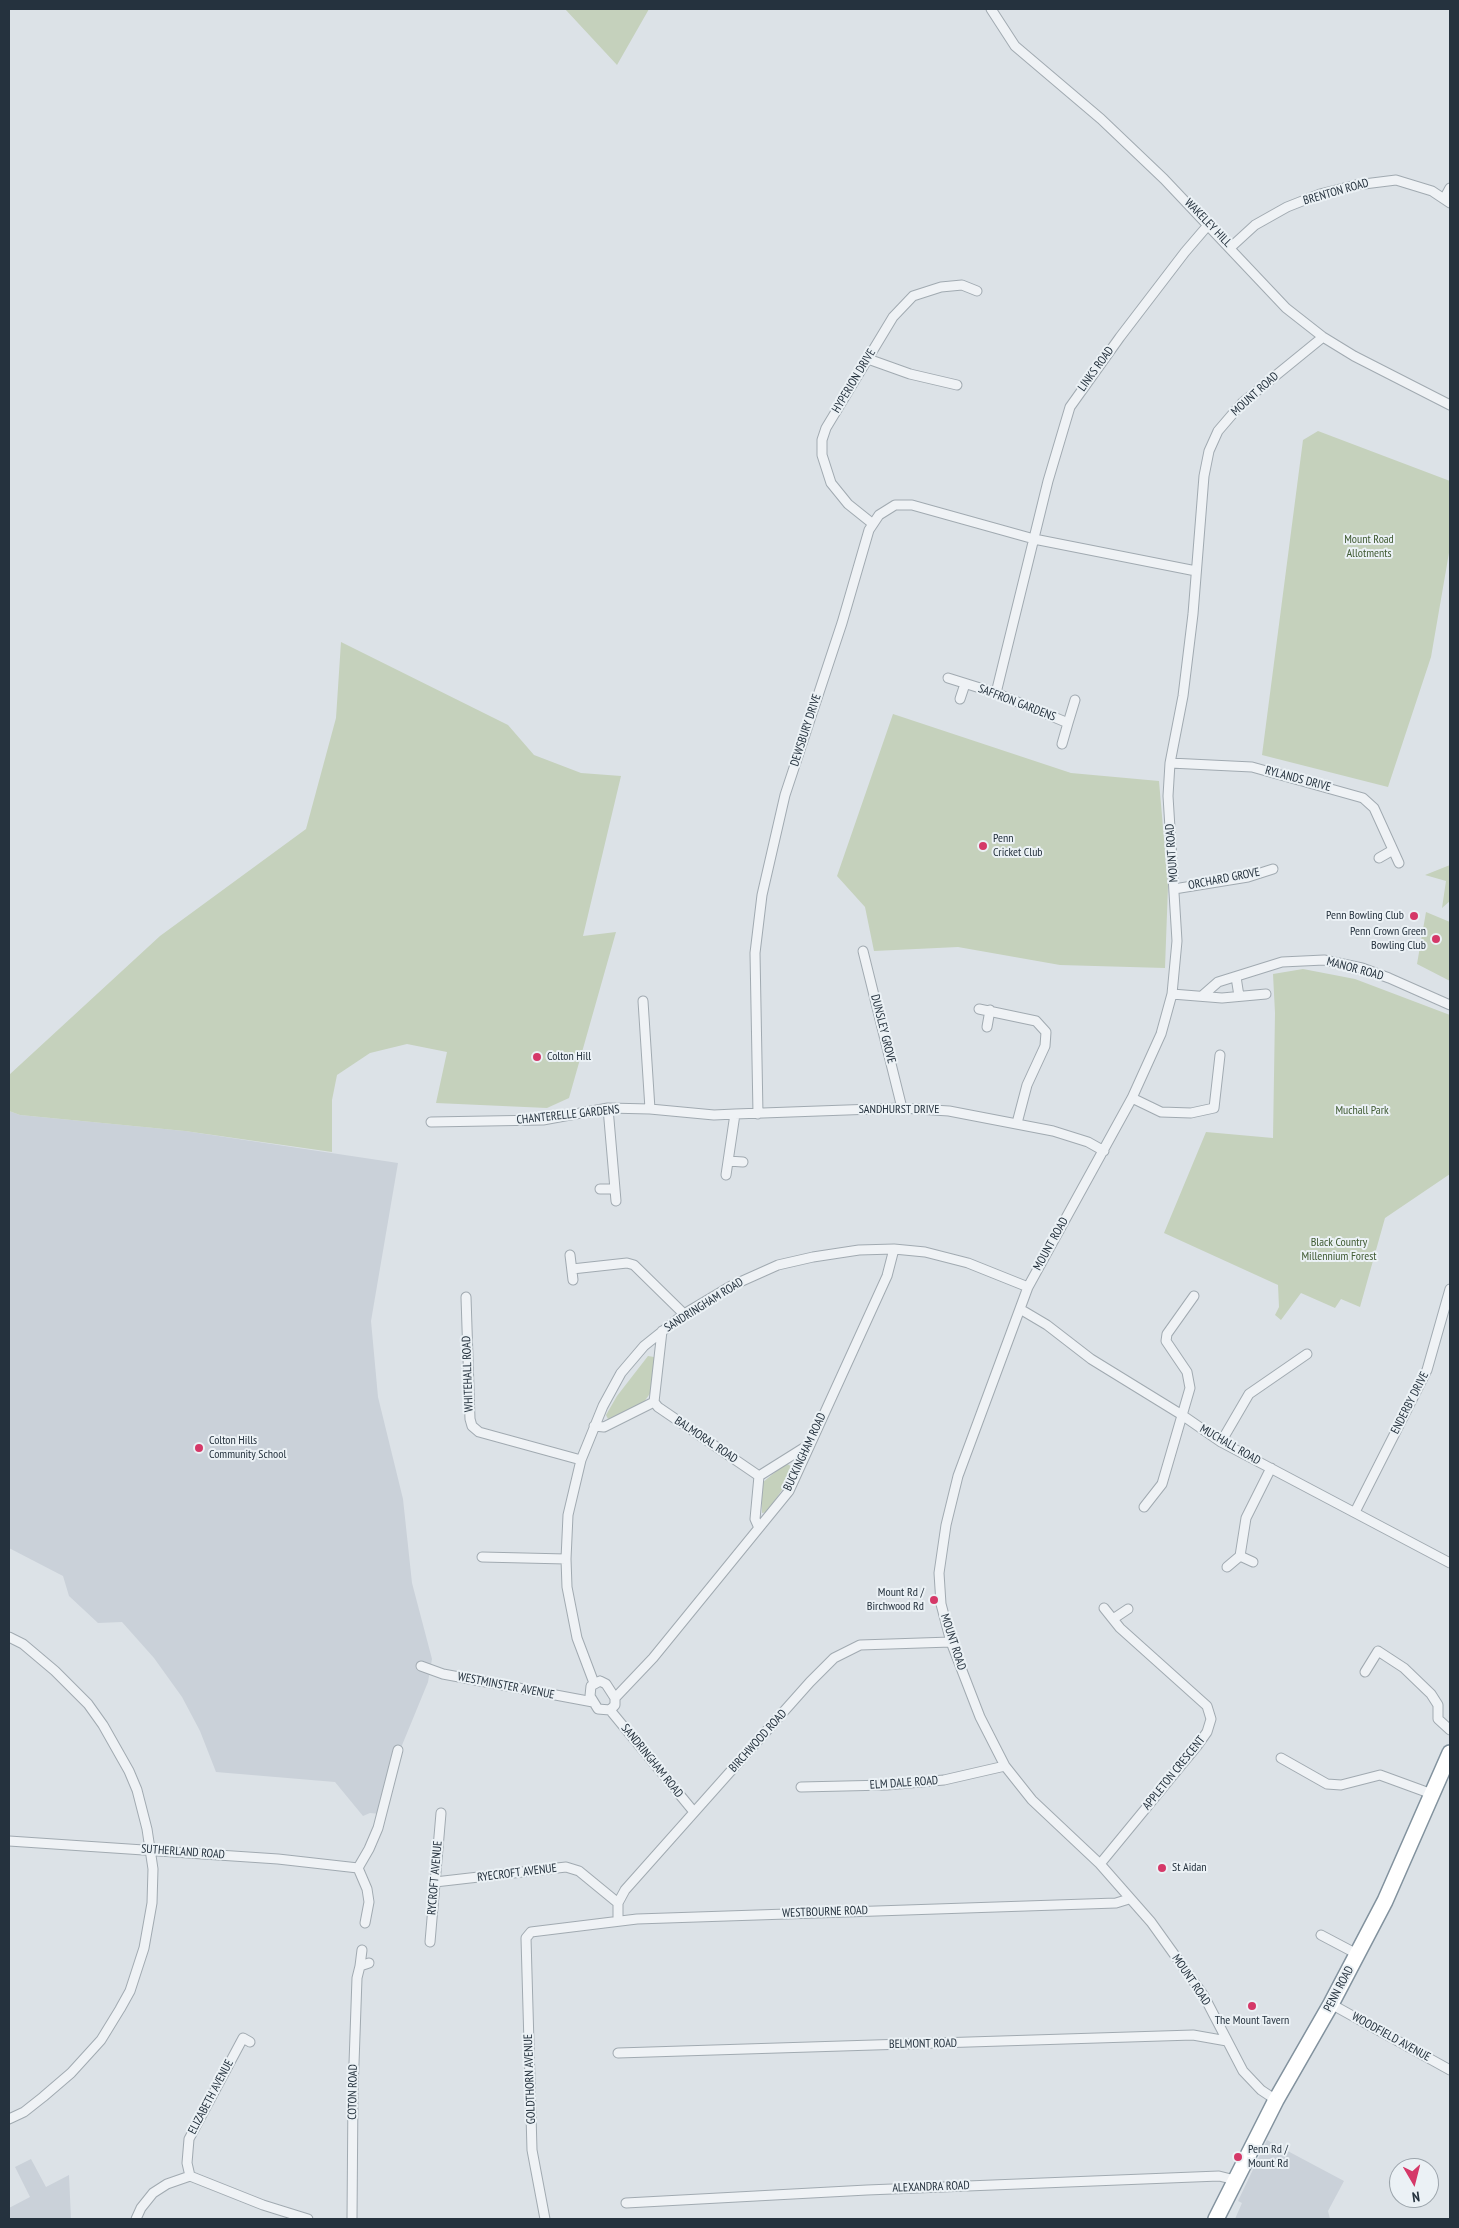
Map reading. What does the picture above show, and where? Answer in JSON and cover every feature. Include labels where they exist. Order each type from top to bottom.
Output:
[{"type":"highway","name":"PENN ROAD","points":[[1216,2219],[1276,2100],[1331,2004],[1385,1902],[1450,1753]]},
{"type":"street","name":"WAKELEY HILL","points":[[991,9],[1015,46],[1101,119],[1209,224],[1286,308],[1323,337],[1354,356],[1450,405]]},
{"type":"street","name":"BRENTON ROAD","points":[[1231,247],[1256,225],[1287,207],[1320,194],[1356,185],[1396,180],[1432,191],[1447,201]]},
{"type":"street","points":[[1447,201],[1450,188]]},
{"type":"street","name":"LINKS ROAD","points":[[996,692],[1048,481],[1070,407],[1126,329],[1209,224]]},
{"type":"street","name":"HYPERION DRIVE","points":[[873,524],[838,494],[824,468],[822,440],[826,428],[893,317],[913,296],[941,287],[962,286],[977,291]]},
{"type":"street","name":"MOUNT ROAD","points":[[1276,2100],[1250,2080],[1204,1996],[1151,1922],[1100,1864],[1032,1800],[1004,1766],[980,1716],[951,1642],[940,1589],[940,1565],[946,1525],[961,1468],[1028,1287],[1132,1098],[1161,1034],[1172,994],[1177,941],[1168,796],[1170,763],[1183,696],[1204,476],[1209,451],[1218,431],[1242,403],[1323,337]]},
{"type":"street","points":[[868,359],[910,374],[957,385]]},
{"type":"street","name":"DEWSBURY DRIVE","points":[[758,1114],[755,953],[762,895],[785,795],[873,524],[886,508],[902,503],[950,514],[1034,540]]},
{"type":"street","points":[[1034,540],[1196,572]]},
{"type":"street","name":"SAFFRON GARDENS","points":[[948,678],[996,692],[1068,723]]},
{"type":"street","name":"SAFFRON GARDENS","points":[[960,699],[965,684]]},
{"type":"street","name":"SAFFRON GARDENS","points":[[1062,744],[1075,700]]},
{"type":"street","name":"RYLANDS DRIVE","points":[[1170,763],[1252,767],[1363,798],[1374,808],[1399,863]]},
{"type":"street","points":[[1378,858],[1393,850]]},
{"type":"street","name":"ORCHARD GROVE","points":[[1174,889],[1248,877],[1273,869]]},
{"type":"street","name":"DUNSLEY GROVE","points":[[863,951],[902,1108]]},
{"type":"street","name":"MANOR ROAD","points":[[1202,996],[1218,982],[1282,962],[1324,960],[1362,968],[1397,981],[1450,1005]]},
{"type":"street","points":[[1236,977],[1238,996]]},
{"type":"street","points":[[1172,994],[1202,996],[1266,994]]},
{"type":"street","points":[[643,1001],[650,1109]]},
{"type":"street","points":[[979,1009],[1036,1021],[1046,1032],[1045,1046],[1027,1085],[1017,1123]]},
{"type":"street","points":[[987,1027],[990,1010]]},
{"type":"street","points":[[1132,1098],[1161,1112],[1191,1113],[1214,1108],[1220,1055]]},
{"type":"street","points":[[608,1108],[616,1201]]},
{"type":"street","name":"CHANTERELLE GARDENS","points":[[431,1122],[543,1120],[608,1108],[650,1109],[714,1115],[735,1114]]},
{"type":"street","name":"SANDHURST DRIVE","points":[[735,1114],[902,1108],[949,1111],[1017,1123],[1070,1136],[1104,1151]]},
{"type":"street","points":[[726,1176],[735,1114]]},
{"type":"street","points":[[728,1161],[743,1162]]},
{"type":"street","points":[[600,1189],[615,1189]]},
{"type":"street","name":"SANDRINGHAM ROAD","points":[[594,1683],[577,1638],[567,1587],[568,1515],[581,1460],[594,1426],[621,1373],[644,1346],[684,1314],[731,1286],[778,1265],[813,1257],[859,1250],[894,1249],[925,1252],[968,1263],[1028,1287]]},
{"type":"street","name":"BUCKINGHAM ROAD","points":[[615,1698],[652,1658],[789,1491],[887,1276],[894,1249]]},
{"type":"street","points":[[570,1256],[573,1280]]},
{"type":"street","points":[[572,1269],[627,1262],[634,1266],[684,1314]]},
{"type":"street","name":"ENDERBY DRIVE","points":[[1355,1512],[1427,1370],[1450,1289]]},
{"type":"street","points":[[1144,1507],[1162,1484],[1190,1388],[1187,1372],[1166,1341],[1167,1334],[1194,1296]]},
{"type":"street","name":"WHITEHALL ROAD","points":[[466,1297],[470,1419],[472,1426],[478,1432],[581,1460]]},
{"type":"street","name":"MUCHALL ROAD","points":[[1020,1309],[1047,1325],[1091,1359],[1182,1415],[1221,1442],[1450,1563]]},
{"type":"street","points":[[594,1426],[604,1427],[654,1402],[662,1331]]},
{"type":"street","points":[[1221,1442],[1249,1394],[1307,1354]]},
{"type":"street","name":"BALMORAL ROAD","points":[[654,1402],[658,1407],[758,1476]]},
{"type":"street","points":[[759,1528],[755,1519],[758,1476],[810,1444]]},
{"type":"street","points":[[1227,1567],[1240,1556],[1246,1518],[1271,1468]]},
{"type":"street","points":[[482,1556],[566,1559]]},
{"type":"street","points":[[1240,1556],[1253,1562]]},
{"type":"street","name":"APPLETON CRESCENT","points":[[1100,1864],[1197,1746],[1207,1732],[1211,1719],[1207,1706],[1120,1628],[1104,1608]]},
{"type":"street","points":[[1113,1619],[1128,1609]]},
{"type":"street","points":[[9,1637],[23,1644],[55,1671],[88,1704],[103,1725],[134,1784],[142,1807],[151,1850],[152,1869],[150,1917],[144,1948],[130,1991],[101,2040],[71,2073],[43,2098],[24,2112],[9,2119]]},
{"type":"street","name":"BIRCHWOOD ROAD","points":[[618,1903],[625,1890],[810,1682],[834,1658],[860,1645],[951,1642]]},
{"type":"street","points":[[1365,1672],[1378,1651],[1404,1668],[1431,1694],[1438,1705],[1438,1719],[1450,1730]]},
{"type":"street","name":"WESTMINSTER AVENUE","points":[[421,1666],[442,1674],[524,1691],[593,1702]]},
{"type":"street","points":[[600,1681],[606,1684],[615,1698],[615,1705],[610,1710],[598,1709],[593,1702],[590,1690],[594,1683],[600,1681]]},
{"type":"street","name":"SANDRINGHAM ROAD","points":[[610,1710],[694,1812]]},
{"type":"street","points":[[366,1923],[367,1889],[358,1868],[378,1828],[398,1750]]},
{"type":"street","points":[[1281,1758],[1327,1784],[1341,1785],[1380,1775],[1432,1794]]},
{"type":"street","name":"ELM DALE ROAD","points":[[801,1787],[887,1785],[944,1780],[1004,1766]]},
{"type":"street","name":"RYCROFT AVENUE","points":[[430,1942],[442,1813]]},
{"type":"street","name":"SUTHERLAND ROAD","points":[[9,1841],[278,1859],[358,1868]]},
{"type":"street","name":"RYECROFT AVENUE","points":[[435,1882],[566,1867],[579,1871],[618,1903]]},
{"type":"street","name":"WESTBOURNE ROAD","points":[[526,1938],[535,1930],[618,1920],[1116,1903],[1129,1899]]},
{"type":"street","points":[[618,1903],[618,1920]]},
{"type":"street","points":[[1321,1935],[1357,1954]]},
{"type":"street","name":"GOLDTHORN AVENUE","points":[[526,1938],[532,2150],[545,2219]]},
{"type":"street","name":"COTON ROAD","points":[[352,2219],[352,2092],[357,1978],[364,1964],[362,1950]]},
{"type":"street","name":"WOODFIELD AVENUE","points":[[1331,2004],[1450,2070]]},
{"type":"street","name":"BELMONT ROAD","points":[[618,2053],[1193,2035],[1227,2041]]},
{"type":"street","name":"ELIZABETH AVENUE","points":[[190,2176],[187,2163],[189,2139],[243,2037]]},
{"type":"street","points":[[136,2219],[141,2208],[153,2193],[166,2184],[190,2176],[263,2205],[308,2219]]},
{"type":"street","name":"ALEXANDRA ROAD","points":[[626,2203],[867,2190],[1219,2176],[1235,2180]]},
{"type":"shaded area","name":"Colton Hills Community School","points":[[9,1111],[20,1115],[185,1131],[398,1163],[371,1321],[378,1397],[403,1499],[412,1583],[432,1659],[428,1682],[398,1755],[380,1814],[370,1813],[363,1816],[335,1782],[216,1772],[200,1731],[182,1697],[154,1658],[122,1622],[98,1623],[69,1596],[63,1576],[9,1548]]},
{"type":"shaded area","points":[[1267,2140],[1344,2181],[1328,2211],[1330,2219],[1235,2219],[1242,2203],[1238,2201]]},
{"type":"shaded area","points":[[31,2159],[46,2187],[69,2175],[71,2219],[9,2219],[9,2208],[30,2197],[15,2167]]},
{"type":"green space","points":[[565,9],[649,9],[617,65]]},
{"type":"green space","name":"Mount Road Allotments","points":[[1318,431],[1450,481],[1450,547],[1431,657],[1388,787],[1262,755],[1303,440]]},
{"type":"green space","points":[[341,642],[508,725],[534,755],[581,773],[621,776],[583,936],[616,932],[569,1098],[547,1108],[436,1103],[447,1052],[407,1044],[370,1053],[337,1075],[332,1100],[332,1152],[185,1131],[20,1115],[9,1111],[9,1075],[160,936],[306,829],[336,718]]},
{"type":"green space","points":[[893,714],[1071,773],[1159,781],[1168,886],[1165,968],[1060,965],[958,947],[874,951],[865,907],[837,876]]},
{"type":"green space","points":[[1450,865],[1450,901],[1442,908],[1446,881],[1425,875]]},
{"type":"green space","name":"Penn Crown Green Bowling Club","points":[[1426,912],[1450,922],[1450,981],[1417,964]]},
{"type":"green space","name":"Muchall Park","points":[[1303,969],[1355,979],[1450,1015],[1450,1174],[1385,1218],[1360,1307],[1341,1299],[1335,1308],[1301,1293],[1281,1320],[1275,1315],[1279,1307],[1278,1285],[1164,1233],[1206,1132],[1273,1138],[1275,1013],[1273,974]]},
{"type":"green space","points":[[648,1356],[655,1359],[651,1392],[644,1402],[608,1419],[606,1415],[617,1396]]},
{"type":"green space","points":[[786,1463],[792,1467],[788,1481],[767,1512],[762,1513],[762,1483]]},
{"type":"place","name":"Penn Cricket Club","points":[[983,846]]},
{"type":"place","name":"Penn Bowling Club","points":[[1414,916]]},
{"type":"place","name":"Penn Crown Green Bowling Club","points":[[1436,939]]},
{"type":"place","name":"Colton Hill","points":[[537,1057]]},
{"type":"place","name":"Colton Hills Community School","points":[[199,1448]]},
{"type":"place","name":"Mount Rd / Birchwood Rd","points":[[934,1600]]},
{"type":"place","name":"St Aidan","points":[[1162,1868]]},
{"type":"place","name":"The Mount Tavern","points":[[1252,2006]]},
{"type":"place","name":"Penn Rd / Mount Rd","points":[[1238,2157]]},
{"type":"park label","name":"Black Country Millennium Forest","points":[[1339,1250]]}]
